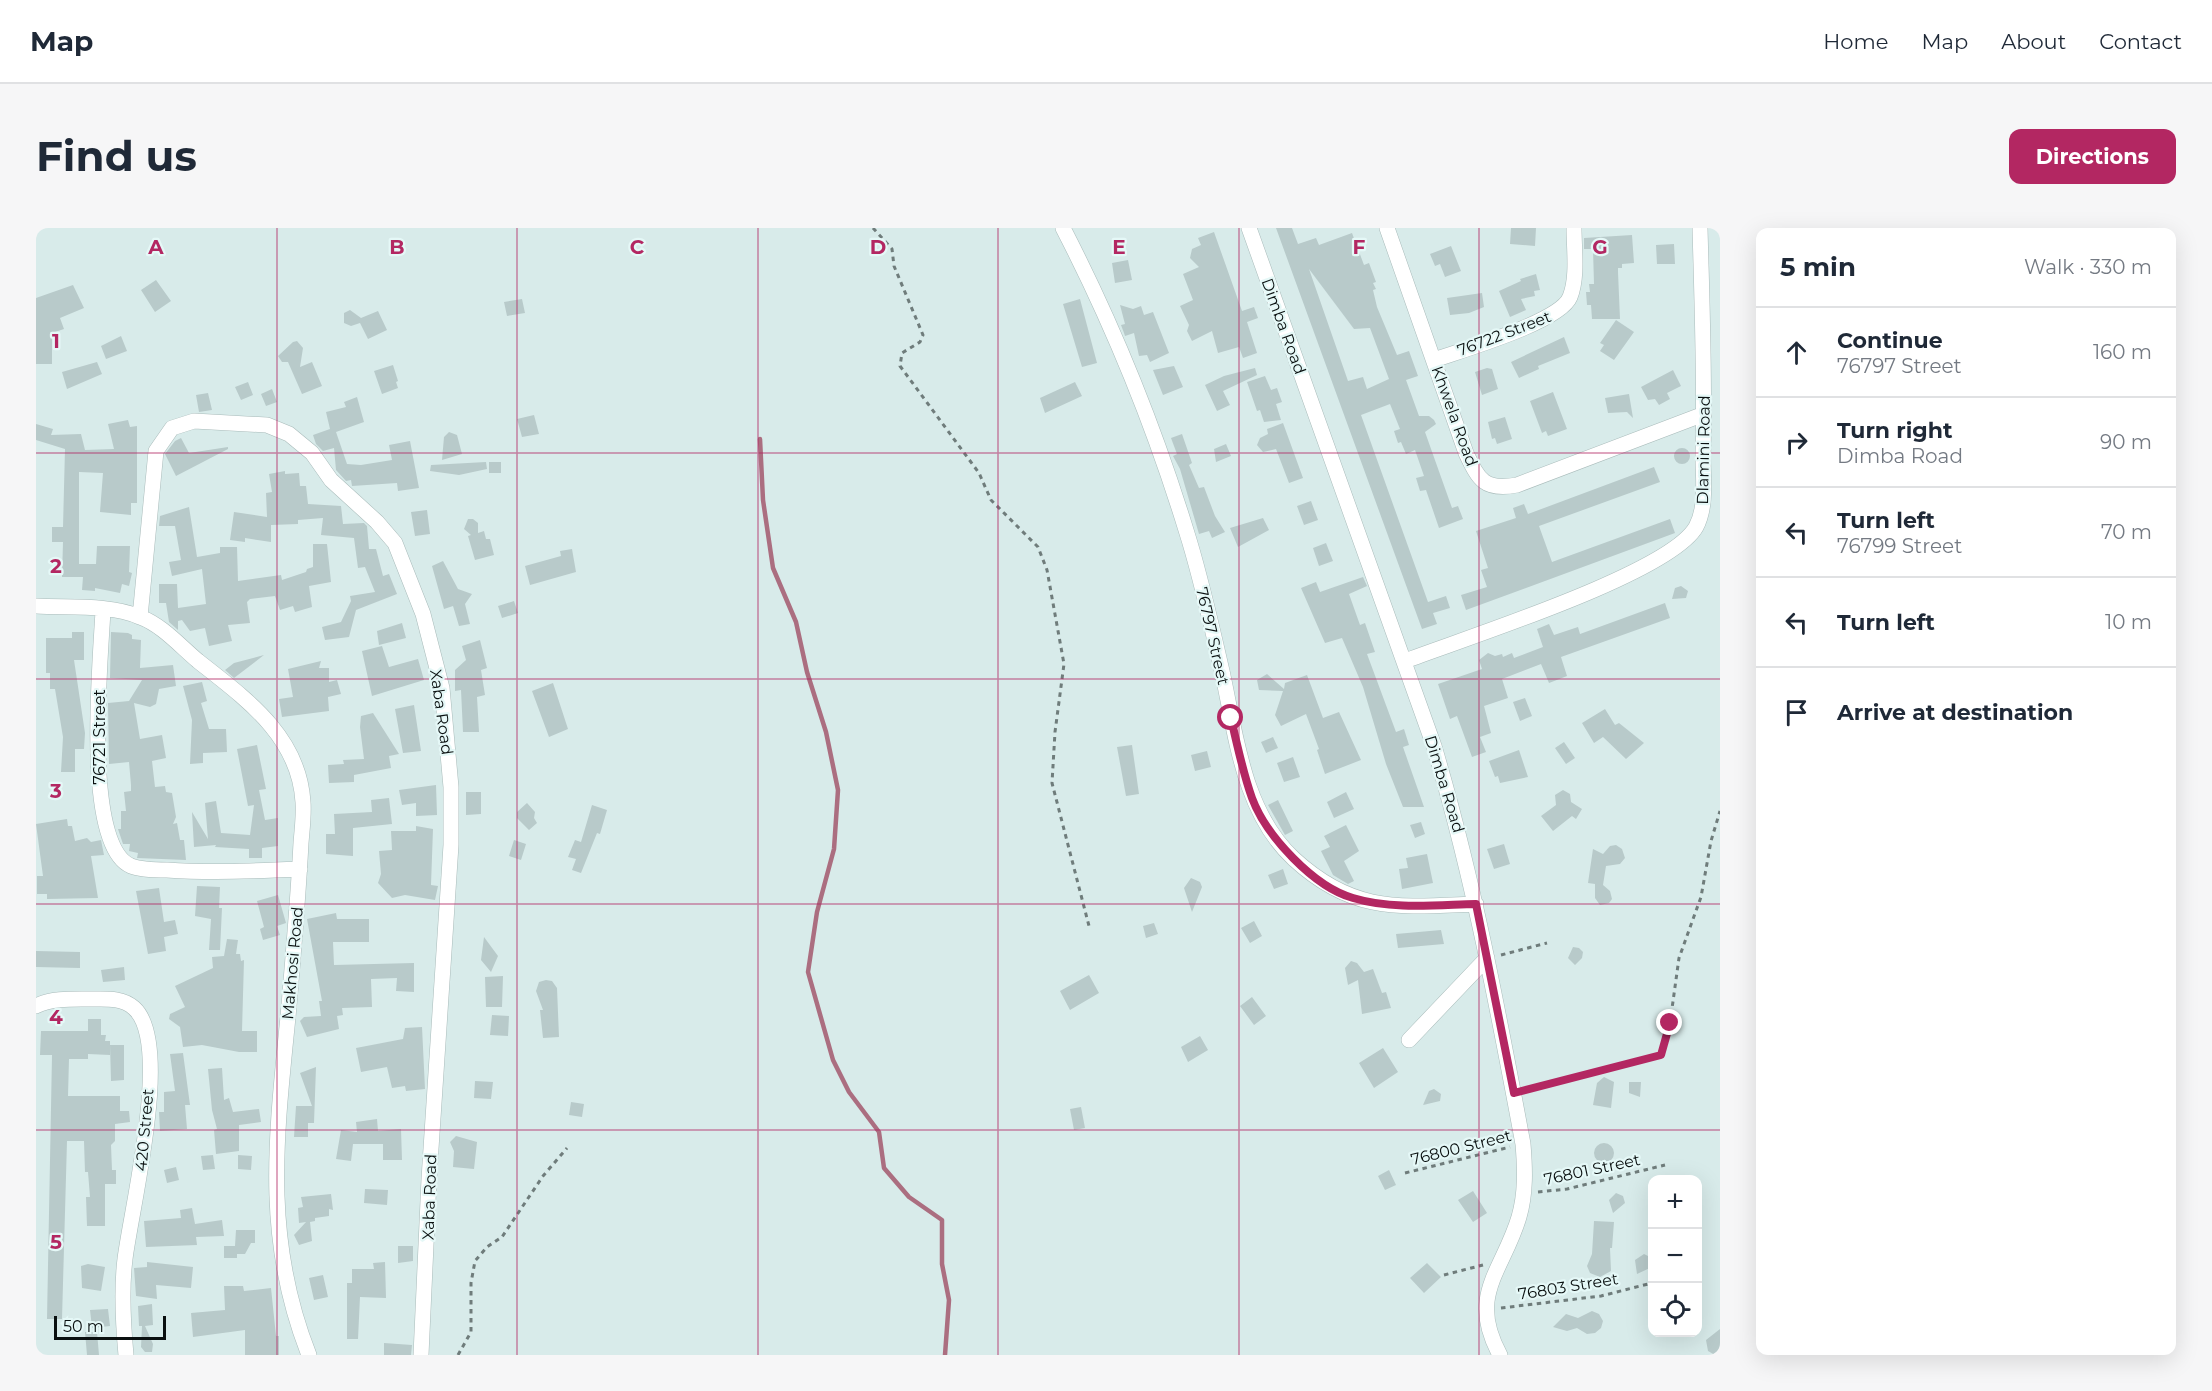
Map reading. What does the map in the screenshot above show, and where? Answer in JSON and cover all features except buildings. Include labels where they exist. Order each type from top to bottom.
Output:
[{"type":"street","name":"76797 Street","points":[[1063,228],[1100,299],[1166,469],[1206,603],[1236,741],[1253,800],[1274,835],[1301,865],[1331,889],[1351,898],[1408,906],[1476,904]]},
{"type":"street","name":"Dimba Road","points":[[1249,228],[1405,661],[1458,826],[1476,904],[1523,1144],[1524,1193],[1516,1226],[1499,1261],[1485,1310],[1489,1334],[1500,1355]]},
{"type":"street","name":"Khwela Road","points":[[1387,228],[1466,453],[1478,478],[1490,486],[1503,488],[1517,485],[1704,414]]},
{"type":"street","name":"76722 Street","points":[[1434,360],[1539,321],[1564,307],[1570,297],[1574,279],[1574,228]]},
{"type":"street","name":"Dlamini Road","points":[[1405,661],[1606,585],[1661,557],[1683,542],[1695,528],[1702,511],[1704,414],[1701,228]]},
{"type":"street","name":"Xaba Road","points":[[140,617],[156,451],[172,428],[194,421],[267,425],[289,434],[312,453],[341,490],[377,522],[395,543],[410,577],[442,688],[451,787],[451,845],[429,1179],[421,1355]]},
{"type":"street","name":"Makhosi Road","points":[[36,606],[103,609],[140,617],[157,626],[249,702],[282,738],[299,775],[303,802],[300,869],[279,1096],[276,1200],[281,1261],[309,1355]]},
{"type":"street","name":"76721 Street","points":[[103,609],[97,764],[99,795],[114,849],[121,860],[132,867],[177,871],[300,869]]},
{"type":"street","points":[[1409,1040],[1487,958]]},
{"type":"street","name":"420 Street","points":[[36,1006],[47,1002],[74,1000],[111,999],[125,1002],[135,1009],[148,1044],[147,1132],[122,1289],[126,1355]]},
{"type":"path","points":[[873,228],[892,249],[894,266],[923,335],[920,342],[902,352],[900,366],[979,472],[991,500],[1038,547],[1047,570],[1064,664],[1055,732],[1052,783],[1089,926]]},
{"type":"path","points":[[1514,1093],[1661,1055],[1668,1035],[1679,958],[1701,897],[1711,841],[1720,811]]},
{"type":"path","points":[[1487,958],[1548,943]]},
{"type":"path","name":"76800 Street","points":[[1405,1173],[1523,1144]]},
{"type":"path","points":[[459,1355],[471,1332],[471,1283],[475,1262],[487,1247],[502,1237],[543,1176],[567,1148]]},
{"type":"path","name":"76801 Street","points":[[1524,1193],[1567,1190],[1665,1165]]},
{"type":"path","points":[[1444,1275],[1499,1261]]},
{"type":"path","name":"76803 Street","points":[[1485,1310],[1601,1296],[1648,1284]]},
{"type":"waterway","points":[[760,439],[763,500],[773,568],[796,622],[807,672],[826,732],[838,790],[834,849],[817,912],[808,972],[833,1060],[849,1092],[879,1132],[884,1168],[909,1197],[942,1220],[942,1264],[949,1300],[945,1355]]},
{"type":"route","points":[[1231,718],[1253,800],[1274,835],[1292,858],[1331,889],[1351,898],[1371,903],[1408,906],[1476,904],[1514,1093],[1661,1055],[1670,1023]]}]
